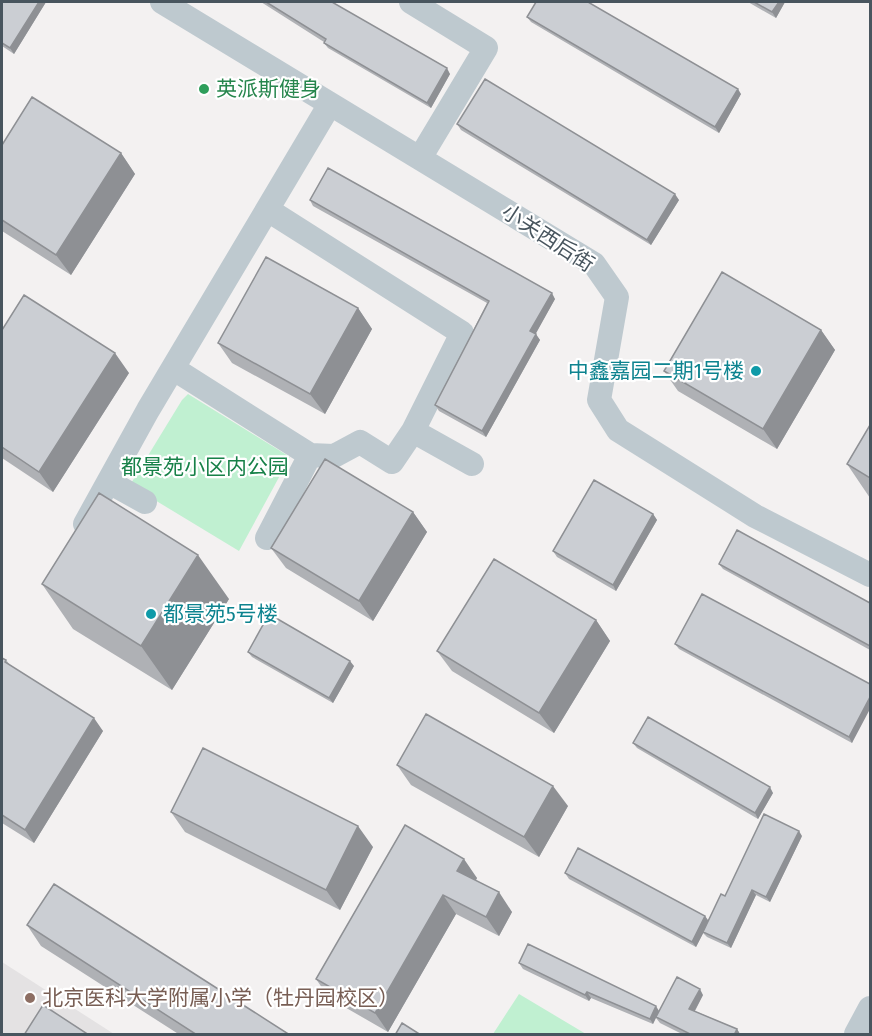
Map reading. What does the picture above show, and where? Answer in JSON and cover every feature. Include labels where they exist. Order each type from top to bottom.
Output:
[{"type":"street","name":"小关西后街","points":[[162,2],[594,264],[617,297],[599,400],[618,430],[755,516],[870,575]]},
{"type":"street","points":[[411,2],[486,48],[420,158]]},
{"type":"street","points":[[74,546],[174,369],[330,104]]},
{"type":"street","points":[[174,369],[310,455],[334,456],[360,442],[392,462],[413,431],[462,333],[268,210]]},
{"type":"street","points":[[413,431],[472,464]]},
{"type":"street","points":[[267,538],[310,455]]},
{"type":"street","points":[[109,482],[145,502]]},
{"type":"street","points":[[856,1035],[870,1008]]},
{"type":"shaded area","name":"北京医科大学附属小学（牡丹园校区）","points":[[2,962],[114,1034],[2,1034]]},
{"type":"green space","name":"都景苑小区内公园","points":[[188,394],[290,457],[239,551],[130,485],[182,400]]},
{"type":"green space","points":[[519,994],[586,1034],[493,1034]]},
{"type":"building","points":[[2,2],[39,2],[10,48],[2,43]]},
{"type":"building","points":[[266,2],[332,2],[447,68],[427,103],[324,43],[326,39]]},
{"type":"building","points":[[536,2],[588,2],[738,89],[715,127],[527,17]]},
{"type":"building","points":[[754,2],[779,2],[772,12]]},
{"type":"building","points":[[485,79],[675,194],[647,240],[457,124]]},
{"type":"building","points":[[32,97],[121,153],[56,255],[2,220],[2,145]]},
{"type":"building","points":[[328,168],[552,293],[530,331],[536,334],[482,431],[435,405],[489,301],[310,200]]},
{"type":"building","points":[[266,257],[358,308],[310,394],[218,343]]},
{"type":"building","name":"中鑫嘉园二期1号楼","points":[[722,272],[821,330],[763,429],[664,371]]},
{"type":"building","points":[[24,295],[115,353],[39,472],[2,447],[2,330]]},
{"type":"building","points":[[870,425],[870,478],[847,464]]},
{"type":"building","points":[[325,459],[413,512],[359,601],[271,548]]},
{"type":"building","points":[[594,480],[653,514],[613,585],[553,551]]},
{"type":"building","points":[[99,493],[198,555],[141,646],[42,584]]},
{"type":"building","points":[[737,530],[870,603],[870,646],[719,564]]},
{"type":"building","points":[[494,559],[596,620],[539,713],[437,651]]},
{"type":"building","points":[[702,594],[870,684],[870,697],[849,737],[675,644]]},
{"type":"building","points":[[269,614],[350,661],[329,698],[248,652]]},
{"type":"building","points":[[2,658],[94,718],[25,830],[2,815]]},
{"type":"building","points":[[426,714],[553,786],[524,837],[397,765]]},
{"type":"building","points":[[648,717],[770,787],[755,813],[633,743]]},
{"type":"building","points":[[203,748],[358,826],[326,890],[171,812]]},
{"type":"building","points":[[764,814],[799,831],[766,897],[752,890],[727,943],[703,932],[721,894],[725,896]]},
{"type":"building","points":[[405,825],[464,859],[457,871],[499,892],[486,917],[443,895],[375,1013],[316,979]]},
{"type":"building","points":[[578,848],[705,916],[692,942],[565,873]]},
{"type":"building","points":[[54,884],[290,1035],[197,1035],[27,925]]},
{"type":"building","points":[[528,944],[656,1006],[650,1019],[587,992],[585,995],[519,963]]},
{"type":"building","points":[[677,977],[700,989],[689,1009],[737,1029],[734,1035],[692,1035],[656,1017]]},
{"type":"building","points":[[43,1005],[89,1035],[24,1035]]},
{"type":"building","points":[[402,1023],[421,1035],[395,1035]]},
{"type":"place","name":"英派斯健身","points":[[204,89]]},
{"type":"place","name":"中鑫嘉园二期1号楼","points":[[756,371]]},
{"type":"place","name":"都景苑5号楼","points":[[151,614]]},
{"type":"place","name":"北京医科大学附属小学（牡丹园校区）","points":[[30,998]]}]
